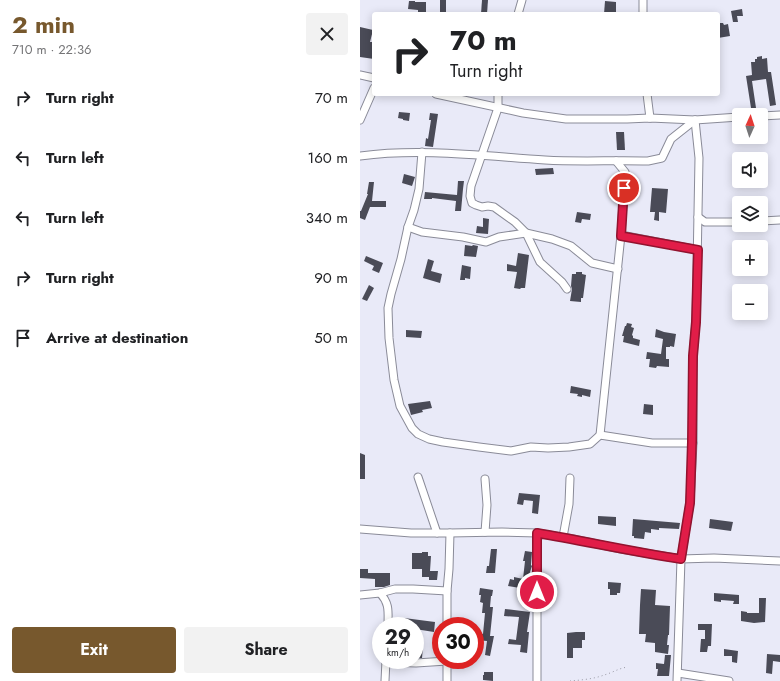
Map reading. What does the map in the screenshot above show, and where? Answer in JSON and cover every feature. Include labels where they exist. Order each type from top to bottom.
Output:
[{"type":"street","points":[[519,12],[522,0]]},
{"type":"street","points":[[643,0],[643,12]]},
{"type":"street","points":[[360,75],[372,78]]},
{"type":"street","points":[[360,120],[372,93]]},
{"type":"street","points":[[445,96],[523,113],[566,119],[650,118],[694,120],[732,117]]},
{"type":"street","points":[[498,96],[498,108],[471,186],[470,196],[472,203],[482,207],[494,207],[514,222],[526,233],[540,262],[562,282],[567,289]]},
{"type":"street","points":[[648,96],[650,118]]},
{"type":"street","points":[[768,116],[780,115]]},
{"type":"street","points":[[360,156],[422,152],[561,161],[648,161],[662,158],[671,139],[694,120]]},
{"type":"street","points":[[677,681],[681,559],[690,503],[693,356],[696,322],[699,158],[694,120]]},
{"type":"street","points":[[422,152],[419,189],[401,259],[390,294],[388,308],[389,338],[394,380],[400,406],[412,428],[418,434],[443,442],[511,451],[531,447],[569,447],[590,444],[600,435],[618,269],[625,172],[616,161]]},
{"type":"street","points":[[698,217],[705,222],[732,222]]},
{"type":"street","points":[[768,221],[780,220]]},
{"type":"street","points":[[408,227],[422,232],[463,237],[486,242],[499,237],[526,233],[552,239],[571,246],[592,263],[618,269]]},
{"type":"street","points":[[621,236],[698,250]]},
{"type":"street","points":[[600,435],[652,443],[692,442]]},
{"type":"street","points":[[418,477],[437,533]]},
{"type":"street","points":[[563,537],[569,504],[570,478]]},
{"type":"street","points":[[485,479],[487,505],[485,532]]},
{"type":"street","points":[[360,529],[411,533],[537,533],[681,559],[714,558],[780,561]]},
{"type":"street","points":[[447,617],[450,533]]},
{"type":"street","points":[[537,533],[537,681]]},
{"type":"street","points":[[360,595],[380,593],[395,589],[447,592]]},
{"type":"street","points":[[380,593],[388,607],[388,617]]},
{"type":"street","points":[[385,681],[386,669]]},
{"type":"street","points":[[447,669],[447,681]]},
{"type":"street","points":[[678,673],[729,681]]},
{"type":"path","points":[[570,681],[604,676],[628,667]]},
{"type":"building","points":[[440,0],[446,0],[446,12],[440,12]]},
{"type":"building","points":[[482,0],[488,0],[487,12],[481,12]]},
{"type":"building","points":[[409,1],[426,2],[426,12],[418,12],[418,10],[408,9]]},
{"type":"building","points":[[605,1],[616,2],[616,12],[604,12]]},
{"type":"building","points":[[742,9],[743,16],[737,16],[738,22],[733,22],[731,11]]},
{"type":"building","points":[[720,23],[723,23],[724,25],[728,24],[730,36],[720,38]]},
{"type":"building","points":[[360,27],[372,30],[370,42],[372,42],[372,59],[360,57]]},
{"type":"building","points":[[762,56],[762,59],[767,58],[768,72],[771,72],[776,105],[770,106],[766,79],[752,81],[756,108],[751,108],[746,76],[752,75],[751,62],[755,62],[757,57]]},
{"type":"building","points":[[399,112],[410,113],[409,121],[398,118]]},
{"type":"building","points":[[430,113],[438,114],[433,147],[425,146],[426,138],[428,139],[431,120],[429,120]]},
{"type":"building","points":[[616,132],[624,132],[625,150],[617,150]]},
{"type":"building","points":[[553,168],[554,174],[536,175],[535,169]]},
{"type":"building","points":[[404,174],[415,177],[412,186],[402,183]]},
{"type":"building","points":[[458,181],[464,181],[461,211],[455,211],[456,201],[432,198],[424,199],[425,192],[457,195]]},
{"type":"building","points":[[369,182],[374,182],[372,201],[386,201],[386,207],[370,207],[365,220],[360,218],[360,211],[368,194]]},
{"type":"building","points":[[652,188],[668,189],[666,213],[659,212],[659,221],[654,220],[655,212],[650,212]]},
{"type":"building","points":[[577,212],[591,214],[590,220],[582,219],[581,223],[575,222]]},
{"type":"building","points":[[483,218],[489,219],[488,234],[476,233],[477,226],[483,227]]},
{"type":"building","points":[[465,245],[478,246],[476,257],[464,256]]},
{"type":"building","points":[[518,253],[529,255],[525,288],[520,289],[514,288],[517,272],[507,271],[507,264],[516,266]]},
{"type":"building","points":[[366,256],[383,263],[379,273],[372,270],[374,266],[364,261]]},
{"type":"building","points":[[428,259],[434,261],[431,271],[442,274],[440,283],[423,278]]},
{"type":"building","points":[[462,265],[471,267],[470,279],[465,278],[465,280],[460,280]]},
{"type":"building","points":[[576,272],[582,272],[582,274],[586,275],[583,298],[581,298],[581,302],[570,301],[572,274],[576,274]]},
{"type":"building","points":[[369,285],[374,288],[367,301],[362,299]]},
{"type":"building","points":[[627,323],[632,324],[631,327],[634,328],[632,335],[633,338],[640,340],[639,346],[623,342],[624,336],[622,336]]},
{"type":"building","points":[[656,329],[676,334],[674,347],[666,347],[666,359],[669,359],[669,367],[649,367],[650,359],[646,359],[647,352],[661,354],[663,339],[655,337]]},
{"type":"building","points":[[406,330],[422,331],[421,338],[406,337]]},
{"type":"building","points":[[571,386],[591,390],[590,397],[582,395],[582,397],[577,396],[578,394],[570,393]]},
{"type":"building","points":[[430,401],[432,408],[422,410],[423,412],[411,415],[408,404]]},
{"type":"building","points":[[644,404],[653,405],[653,415],[643,414]]},
{"type":"building","points":[[360,453],[365,455],[365,479],[360,479]]},
{"type":"building","points":[[519,493],[540,495],[538,514],[532,513],[533,501],[524,500],[523,505],[517,504]]},
{"type":"building","points":[[598,516],[616,517],[616,526],[598,524]]},
{"type":"building","points":[[633,519],[680,523],[679,529],[651,529],[651,533],[645,532],[644,539],[634,538],[634,536],[632,536]]},
{"type":"building","points":[[710,519],[733,522],[731,531],[709,528]]},
{"type":"building","points":[[491,549],[497,549],[495,573],[486,573],[487,566],[489,566]]},
{"type":"building","points":[[525,551],[532,552],[532,566],[526,589],[508,586],[510,579],[514,580],[514,577],[523,579],[525,561],[523,561]]},
{"type":"building","points":[[428,552],[428,556],[431,556],[430,571],[438,571],[437,580],[429,580],[429,577],[422,577],[422,569],[412,569],[412,553]]},
{"type":"building","points":[[360,569],[368,569],[368,573],[390,573],[390,585],[375,587],[375,579],[360,578]]},
{"type":"building","points":[[608,582],[621,583],[620,593],[617,593],[617,595],[610,595]]},
{"type":"building","points":[[480,588],[493,590],[490,607],[493,607],[490,636],[494,636],[490,656],[485,655],[487,641],[484,641],[485,613],[482,613],[483,603],[480,602],[481,595],[479,595]]},
{"type":"building","points":[[641,589],[656,590],[655,605],[670,606],[669,635],[667,645],[669,645],[668,654],[655,652],[655,643],[645,642],[646,634],[639,634]]},
{"type":"building","points":[[714,593],[739,595],[739,604],[733,604],[734,601],[714,601]]},
{"type":"building","points":[[759,598],[766,598],[765,622],[754,623],[741,621],[741,611],[747,613],[759,613]]},
{"type":"building","points":[[505,609],[530,612],[527,632],[529,632],[527,653],[520,652],[521,645],[508,644],[509,639],[516,640],[519,617],[504,616]]},
{"type":"building","points":[[424,621],[432,622],[432,632],[424,630]]},
{"type":"building","points":[[698,624],[712,624],[711,646],[708,646],[707,652],[700,652],[701,639],[705,639],[705,630],[698,630]]},
{"type":"building","points":[[585,632],[585,640],[582,640],[582,648],[573,648],[573,658],[567,658],[567,633]]},
{"type":"building","points":[[724,649],[738,651],[737,663],[732,662],[732,656],[724,656]]},
{"type":"building","points":[[767,654],[780,655],[780,662],[773,661],[772,674],[766,673]]},
{"type":"building","points":[[665,655],[671,655],[669,676],[657,676],[658,669],[656,669],[656,663],[664,664]]},
{"type":"building","points":[[484,672],[493,672],[493,681],[483,680]]},
{"type":"route","points":[[537,592],[537,533],[681,559],[690,503],[693,356],[696,322],[698,250],[621,236],[624,188]]}]
